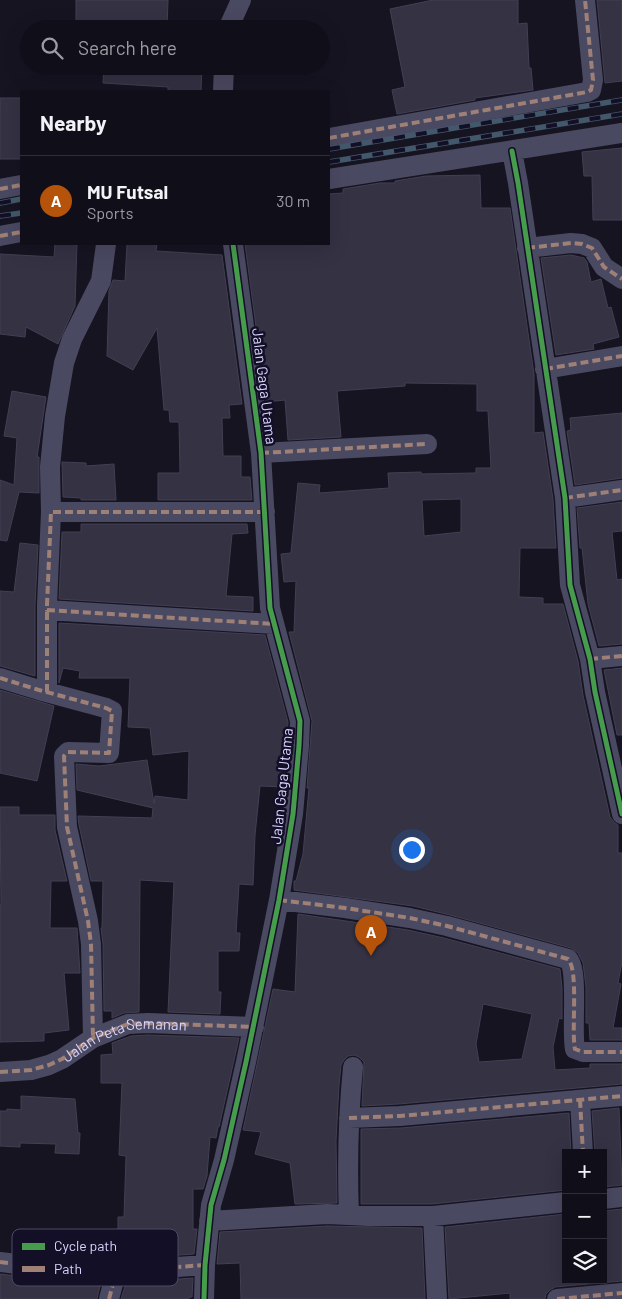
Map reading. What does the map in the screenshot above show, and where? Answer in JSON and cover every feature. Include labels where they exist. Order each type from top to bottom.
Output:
[{"type":"street","points":[[231,20],[241,0]]},
{"type":"street","points":[[330,138],[591,90],[593,80],[585,0]]},
{"type":"street","points":[[223,90],[224,75]]},
{"type":"street","points":[[330,179],[622,132]]},
{"type":"street","points":[[512,151],[565,498],[570,585],[590,659],[622,814]]},
{"type":"street","points":[[0,189],[20,185]]},
{"type":"street","points":[[0,236],[20,232]]},
{"type":"street","points":[[527,248],[571,243],[582,244],[592,248],[604,267],[622,279]]},
{"type":"street","points":[[47,692],[47,610],[51,512],[50,467],[55,416],[64,363],[72,339],[101,281],[106,245]]},
{"type":"street","name":"Jalan Gaga Utama","points":[[204,1299],[205,1265],[211,1205],[224,1160],[254,1027],[279,900],[293,814],[300,721],[273,624],[269,593],[261,453],[233,245]]},
{"type":"street","points":[[545,368],[622,356]]},
{"type":"street","points":[[261,453],[427,444]]},
{"type":"street","points":[[565,498],[622,490]]},
{"type":"street","points":[[51,512],[265,512]]},
{"type":"street","points":[[47,610],[273,624]]},
{"type":"street","points":[[590,659],[622,656]]},
{"type":"street","points":[[0,678],[112,711],[109,753],[68,752],[64,756],[67,828],[88,921],[91,944],[93,1038]]},
{"type":"street","points":[[279,900],[419,920],[568,959],[572,965],[573,972],[575,1049],[583,1052],[622,1052]]},
{"type":"street","name":"Jalan Peta Semanan","points":[[0,1072],[31,1070],[49,1065],[62,1059],[93,1038],[128,1024],[254,1027]]},
{"type":"street","points":[[349,1215],[348,1118],[353,1067]]},
{"type":"street","points":[[348,1118],[400,1116],[622,1096]]},
{"type":"street","points":[[580,1100],[583,1149]]},
{"type":"street","points":[[607,1199],[622,1197]]},
{"type":"street","points":[[209,1221],[327,1214],[433,1216],[562,1202]]},
{"type":"street","points":[[433,1216],[437,1299]]},
{"type":"street","points":[[178,1267],[205,1265]]},
{"type":"street","points":[[109,1299],[112,1286]]},
{"type":"street","points":[[557,1299],[622,1293]]},
{"type":"building","points":[[76,0],[168,0],[167,20],[76,20]]},
{"type":"building","points":[[433,0],[518,0],[518,24],[527,23],[529,68],[531,68],[533,90],[475,98],[475,100],[397,114],[392,90],[405,87],[390,9]]},
{"type":"building","points":[[597,0],[622,0],[622,81],[605,83]]},
{"type":"building","points":[[103,75],[202,75],[201,90],[168,90],[168,87],[103,83]]},
{"type":"building","points":[[0,98],[20,98],[20,159],[0,159]]},
{"type":"building","points":[[622,148],[622,220],[593,220],[592,176],[584,176],[582,152]]},
{"type":"building","points":[[480,175],[481,208],[510,208],[534,374],[534,433],[543,432],[553,499],[556,548],[520,548],[519,597],[543,598],[543,604],[563,604],[578,661],[583,695],[610,817],[618,825],[618,853],[622,853],[622,962],[618,983],[621,984],[613,1028],[622,1028],[622,1040],[590,1040],[589,1023],[586,1023],[586,987],[583,963],[578,953],[571,948],[413,906],[294,890],[294,881],[296,881],[303,854],[309,788],[307,788],[312,721],[289,632],[294,632],[296,581],[284,582],[281,554],[291,553],[298,483],[320,485],[319,493],[389,488],[388,473],[476,473],[476,468],[491,468],[488,411],[477,411],[477,384],[405,383],[405,386],[337,391],[341,437],[288,440],[285,400],[266,402],[245,245],[330,245],[330,194],[343,193],[343,189],[380,183],[395,183],[395,181],[426,176]],"holes":[[[461,499],[461,532],[424,536],[422,500]]]},
{"type":"building","points":[[55,245],[77,245],[75,306],[58,344],[26,327],[25,337],[0,334],[0,254],[54,257]]},
{"type":"building","points":[[127,245],[157,245],[156,251],[222,255],[242,404],[229,405],[230,418],[222,418],[223,456],[241,456],[241,477],[250,477],[252,500],[158,500],[158,473],[180,473],[179,422],[170,422],[169,410],[164,410],[157,328],[133,370],[107,356],[109,291],[113,280],[125,281]]},
{"type":"building","points":[[571,255],[584,258],[587,262],[591,282],[601,279],[608,308],[611,307],[619,337],[593,344],[594,349],[556,355],[541,258]]},
{"type":"building","points":[[12,391],[46,397],[37,457],[39,457],[39,493],[19,492],[7,541],[0,540],[0,480],[14,485],[17,438],[4,436]]},
{"type":"building","points":[[622,413],[622,478],[575,485],[567,431],[571,430],[570,418]]},
{"type":"building","points":[[62,462],[86,463],[86,466],[114,464],[116,500],[81,500],[81,498],[63,497]]},
{"type":"building","points":[[622,502],[622,531],[612,532],[617,580],[622,579],[622,644],[599,646],[588,604],[582,548],[580,548],[577,508]]},
{"type":"building","points":[[81,524],[247,524],[248,533],[232,534],[226,596],[253,597],[253,611],[59,599],[62,532],[81,532]]},
{"type":"building","points":[[20,543],[38,545],[35,605],[35,676],[0,666],[0,591],[14,592]]},
{"type":"building","points":[[59,623],[265,635],[288,722],[283,787],[260,786],[255,835],[253,885],[239,884],[236,933],[240,933],[239,951],[218,951],[218,992],[221,992],[220,1014],[168,1012],[174,882],[140,880],[139,1012],[124,1013],[112,1018],[112,1011],[104,1011],[101,928],[103,881],[91,881],[78,816],[152,818],[153,808],[77,790],[76,764],[99,766],[147,760],[154,804],[155,796],[188,800],[189,751],[153,755],[150,728],[128,727],[130,678],[79,678],[80,671],[63,668],[59,683]]},
{"type":"building","points":[[622,668],[622,735],[617,735],[604,670]]},
{"type":"building","points":[[0,690],[54,706],[37,781],[0,773]]},
{"type":"building","points":[[0,807],[19,807],[19,815],[55,815],[55,830],[67,881],[51,881],[50,928],[77,928],[80,973],[64,973],[69,1030],[44,1033],[44,1041],[0,1042]]},
{"type":"building","points":[[298,914],[408,930],[560,969],[562,1019],[559,1018],[553,1047],[555,1070],[590,1068],[590,1064],[622,1064],[622,1084],[362,1106],[364,1062],[354,1055],[348,1056],[341,1065],[339,1085],[336,1141],[337,1203],[295,1204],[290,1163],[255,1154],[261,1132],[243,1130],[273,989],[295,992]],"holes":[[[483,1004],[532,1014],[522,1059],[479,1062],[476,1044]]]},
{"type":"building","points":[[131,1036],[239,1038],[216,1138],[210,1137],[207,1176],[203,1189],[193,1189],[193,1229],[197,1229],[194,1254],[178,1255],[178,1229],[118,1229],[118,1217],[124,1217],[126,1156],[119,1155],[122,1083],[101,1083],[101,1055],[113,1054],[112,1043]]},
{"type":"building","points":[[21,1096],[75,1099],[78,1133],[80,1133],[79,1154],[55,1153],[56,1144],[20,1143],[20,1147],[0,1146],[0,1111],[7,1111],[7,1109],[21,1110]]},
{"type":"building","points":[[619,1108],[622,1185],[607,1187],[607,1149],[595,1149],[592,1111]]},
{"type":"building","points":[[569,1113],[571,1149],[562,1149],[562,1190],[432,1204],[361,1204],[361,1129],[401,1128]]},
{"type":"building","points":[[622,1209],[622,1281],[607,1282],[607,1211]]},
{"type":"building","points":[[562,1214],[562,1284],[588,1284],[555,1287],[546,1294],[545,1299],[510,1299],[510,1293],[449,1299],[445,1227]]},
{"type":"building","points":[[327,1226],[422,1228],[425,1299],[241,1299],[240,1263],[217,1264],[220,1232]]},
{"type":"building","points":[[0,1274],[12,1275],[12,1286],[100,1286],[97,1299],[0,1299]]},
{"type":"building","points":[[193,1278],[192,1297],[189,1297],[189,1299],[121,1299],[125,1286],[178,1286],[178,1279]]},
{"type":"railway","points":[[330,149],[622,100]]},
{"type":"railway","points":[[330,162],[622,114]]},
{"type":"railway","points":[[0,203],[20,199]]},
{"type":"railway","points":[[0,216],[20,213]]},
{"type":"marked path","points":[[330,138],[591,90],[593,80],[585,0]]},
{"type":"marked path","points":[[0,189],[20,185]]},
{"type":"marked path","points":[[0,236],[20,232]]},
{"type":"marked path","points":[[527,248],[571,243],[582,244],[592,248],[604,267],[622,279]]},
{"type":"marked path","points":[[545,369],[622,356]]},
{"type":"marked path","points":[[261,453],[427,444]]},
{"type":"marked path","points":[[565,498],[622,490]]},
{"type":"marked path","points":[[265,512],[51,512],[47,610],[273,624]]},
{"type":"marked path","points":[[47,610],[47,692]]},
{"type":"marked path","points":[[590,659],[622,656]]},
{"type":"marked path","points":[[0,678],[112,711],[109,753],[68,752],[64,756],[67,827],[88,921],[91,944],[93,1038]]},
{"type":"marked path","points":[[279,900],[410,918],[447,926],[568,959],[573,975],[575,1049],[583,1052],[622,1052]]},
{"type":"marked path","points":[[0,1072],[31,1070],[49,1065],[62,1059],[93,1038],[128,1024],[254,1027]]},
{"type":"marked path","points":[[349,1118],[400,1116],[622,1096]]},
{"type":"marked path","points":[[580,1100],[583,1149]]},
{"type":"marked path","points":[[0,1262],[12,1263]]},
{"type":"marked path","points":[[178,1267],[205,1265]]},
{"type":"marked path","points":[[109,1299],[112,1286]]},
{"type":"marked path","points":[[557,1299],[622,1293]]},
{"type":"cycle path","points":[[512,151],[565,498],[570,585],[590,659],[595,692],[622,814]]},
{"type":"cycle path","points":[[204,1299],[205,1265],[211,1205],[224,1160],[246,1062],[279,900],[293,814],[300,721],[270,608],[261,453],[233,245]]},
{"type":"place","name":"MU Futsal","points":[[371,956]]}]
